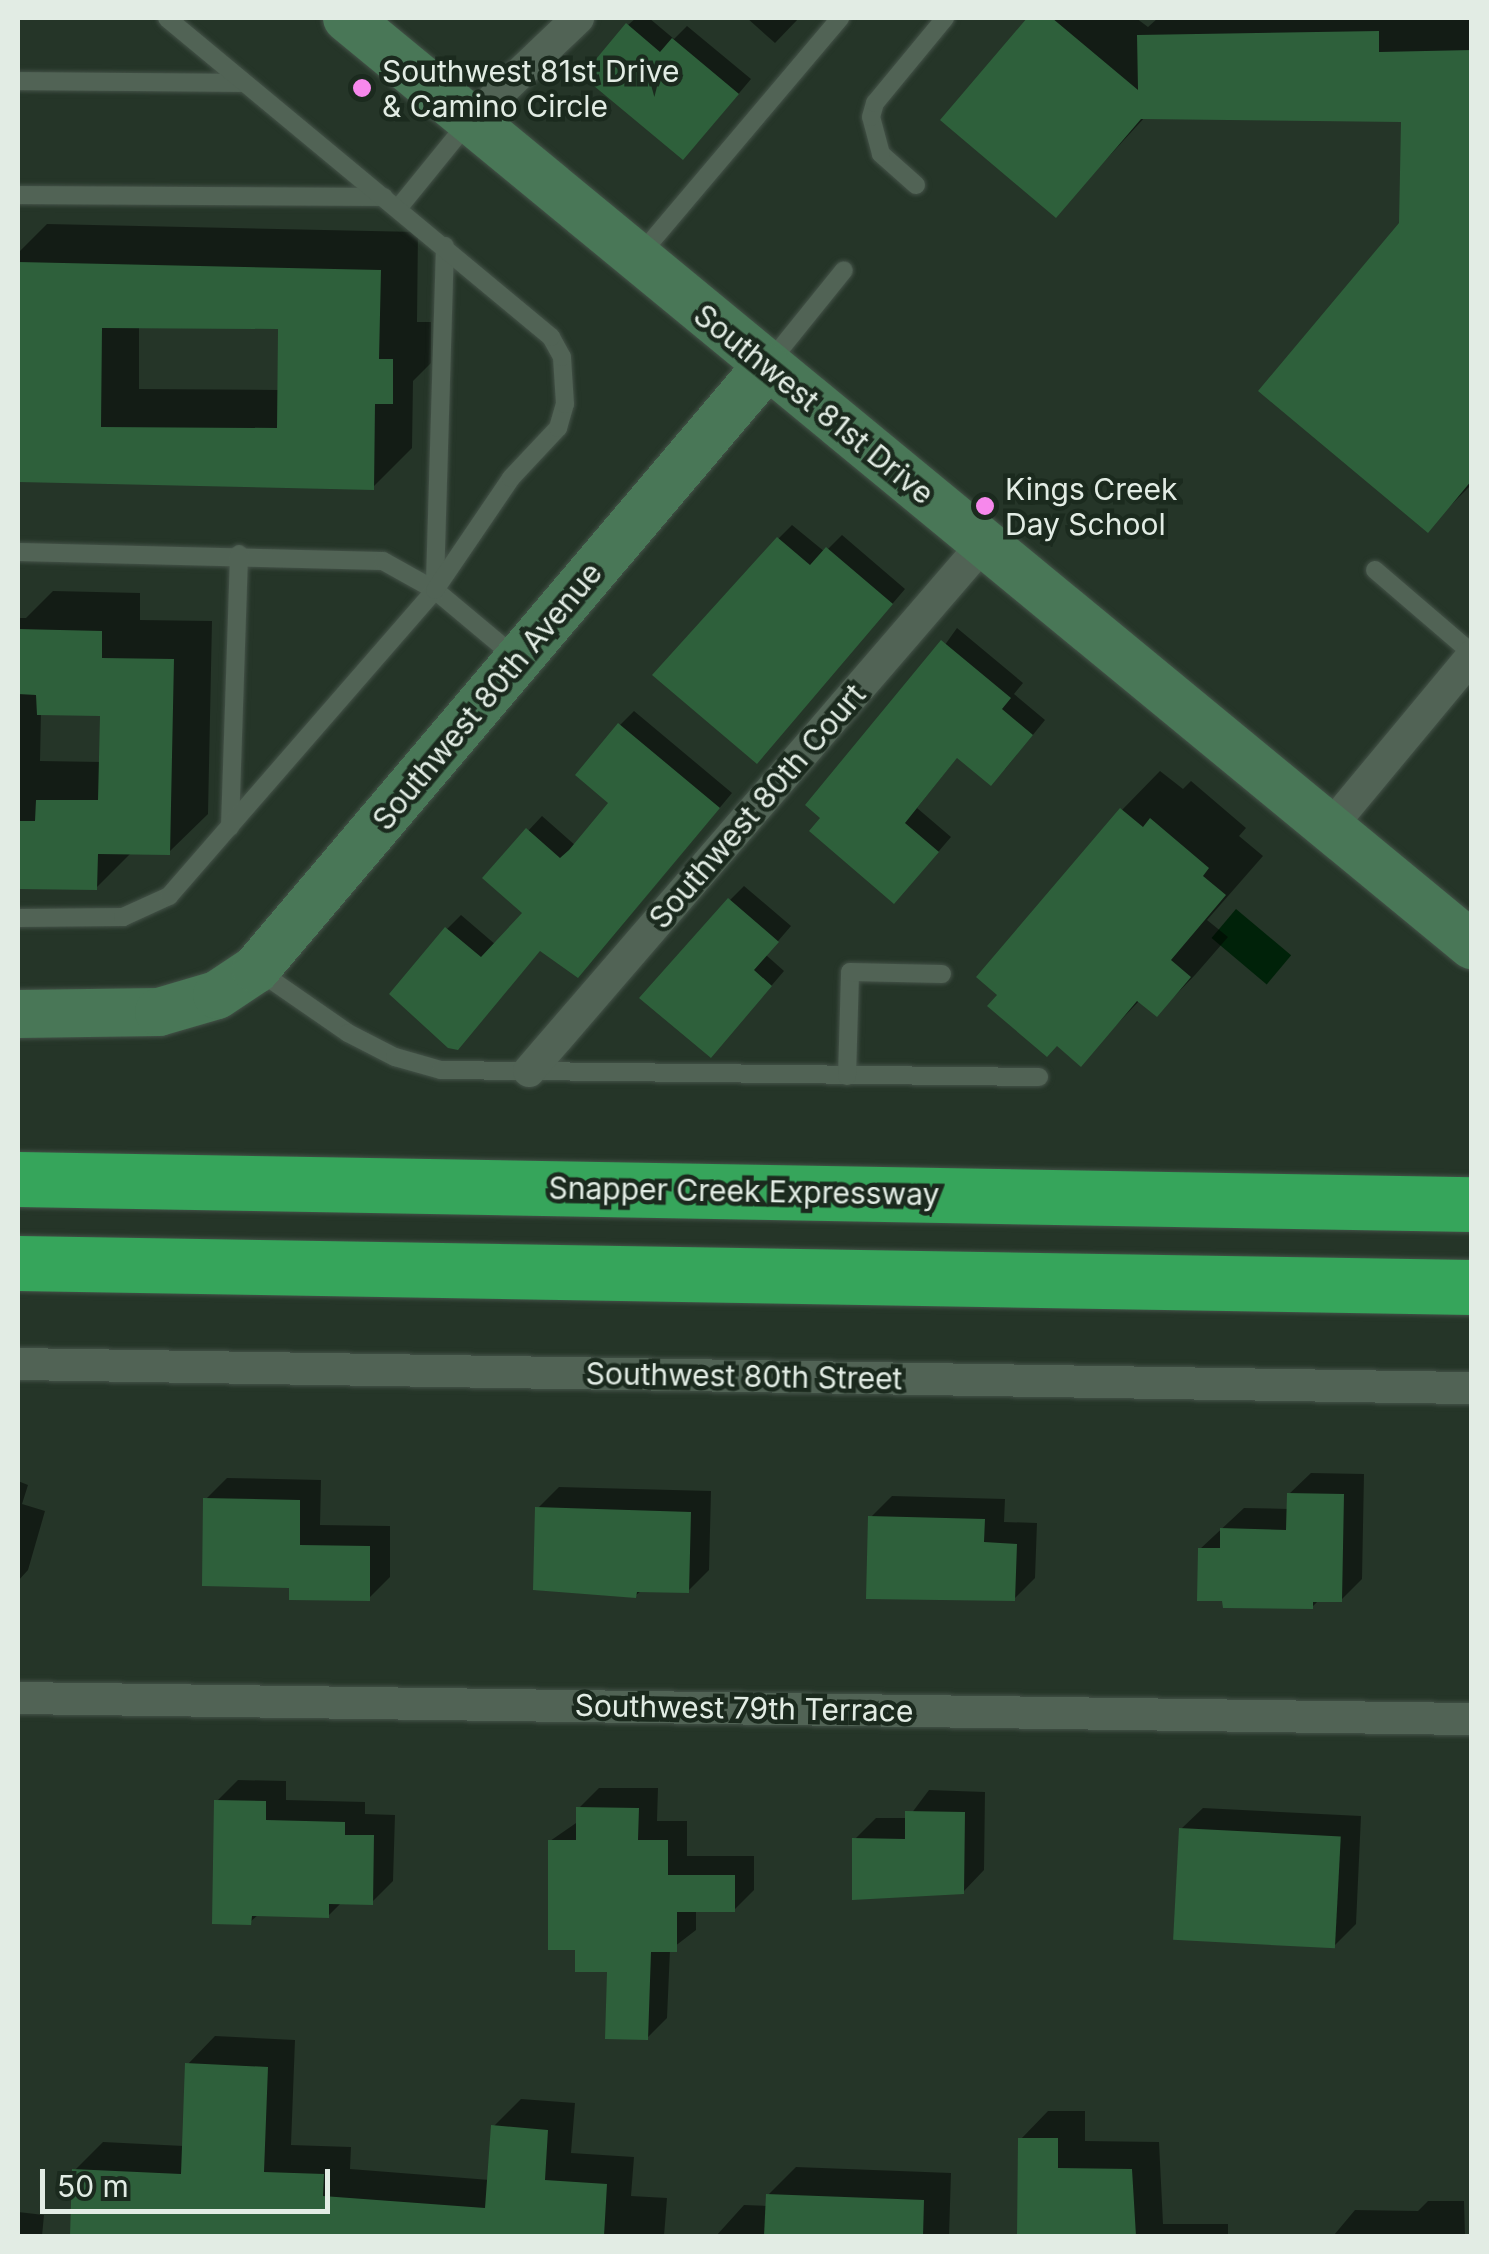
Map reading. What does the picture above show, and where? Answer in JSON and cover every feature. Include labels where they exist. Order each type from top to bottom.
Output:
[{"type":"highway","name":"Snapper Creek Expressway","points":[[18,1179],[1472,1204]]},
{"type":"highway","points":[[18,1263],[1472,1287]]},
{"type":"street","name":"Southwest 81st Drive","points":[[346,18],[766,368],[985,542],[1472,945]]},
{"type":"street","points":[[471,120],[578,18]]},
{"type":"street","name":"Southwest 80th Avenue","points":[[18,1014],[123,1015],[192,1004],[256,970],[766,368]]},
{"type":"street","name":"Southwest 80th Court","points":[[529,1071],[985,542]]},
{"type":"street","points":[[1330,826],[1472,654]]},
{"type":"street","name":"Southwest 80th Street","points":[[18,1364],[1472,1388]]},
{"type":"street","name":"Southwest 79th Terrace","points":[[18,1698],[1472,1718]]},
{"type":"lane","points":[[18,918],[94,919],[146,910],[169,896],[435,590],[511,478],[558,428],[566,404],[562,357],[552,338],[392,201],[167,18]]},
{"type":"lane","points":[[636,260],[840,18]]},
{"type":"lane","points":[[916,185],[881,154],[872,117],[875,104],[945,18]]},
{"type":"lane","points":[[18,81],[244,82]]},
{"type":"lane","points":[[18,195],[392,201],[471,120]]},
{"type":"lane","points":[[435,590],[446,246]]},
{"type":"lane","points":[[766,368],[844,270]]},
{"type":"lane","points":[[18,552],[239,554],[383,561],[435,590],[517,659]]},
{"type":"lane","points":[[230,827],[239,554]]},
{"type":"lane","points":[[1376,570],[1472,654]]},
{"type":"lane","points":[[256,970],[395,1057],[441,1070],[1039,1078]]},
{"type":"lane","points":[[847,1076],[850,972],[942,974]]},
{"type":"shaded area","points":[[1236,909],[1291,955],[1267,984],[1212,938]]},
{"type":"building","points":[[1027,18],[1052,18],[1138,90],[1137,35],[1379,31],[1379,52],[1472,50],[1472,480],[1428,533],[1258,391],[1399,223],[1401,122],[1141,119],[1056,218],[940,120]]},
{"type":"building","points":[[626,23],[660,52],[672,38],[739,94],[683,160],[582,76]]},
{"type":"building","points":[[18,262],[381,270],[379,359],[393,359],[393,404],[375,404],[374,490],[18,482]],"holes":[[[102,328],[278,329],[277,428],[101,427]]]},
{"type":"building","points":[[777,537],[810,565],[826,547],[893,604],[757,764],[652,675]]},
{"type":"building","points":[[18,629],[102,631],[102,658],[174,659],[170,855],[98,854],[97,890],[18,889],[18,821],[35,821],[36,800],[98,800],[100,716],[37,715],[36,695],[18,694]]},
{"type":"building","points":[[941,640],[1011,698],[1002,709],[1033,735],[991,786],[957,758],[905,823],[939,852],[894,904],[809,831],[820,818],[805,805]]},
{"type":"building","points":[[618,723],[720,808],[578,978],[540,951],[458,1050],[448,1048],[389,994],[445,927],[481,957],[522,913],[482,878],[526,828],[560,858],[569,850],[608,803],[575,775]]},
{"type":"building","points":[[1120,808],[1143,827],[1150,818],[1209,868],[1203,876],[1226,895],[1171,960],[1191,977],[1157,1017],[1137,1001],[1081,1067],[1057,1046],[1047,1057],[987,1006],[997,995],[976,977]]},
{"type":"building","points":[[728,898],[779,942],[754,970],[772,986],[711,1058],[639,998]]},
{"type":"building","points":[[1287,1493],[1344,1494],[1342,1602],[1313,1602],[1313,1609],[1223,1608],[1222,1601],[1197,1601],[1198,1548],[1220,1548],[1220,1528],[1286,1530]]},
{"type":"building","points":[[203,1498],[300,1500],[300,1545],[370,1546],[370,1601],[289,1600],[289,1588],[202,1586]]},
{"type":"building","points":[[535,1507],[691,1512],[689,1593],[637,1592],[636,1598],[533,1590]]},
{"type":"building","points":[[868,1516],[985,1519],[984,1542],[1017,1544],[1015,1601],[866,1599]]},
{"type":"building","points":[[214,1800],[266,1801],[266,1820],[345,1822],[345,1835],[374,1835],[373,1905],[329,1904],[329,1918],[252,1916],[251,1925],[212,1924]]},
{"type":"building","points":[[576,1807],[639,1808],[638,1840],[668,1840],[668,1875],[735,1875],[735,1912],[677,1912],[677,1952],[651,1952],[648,2040],[605,2039],[607,1972],[575,1972],[575,1950],[548,1950],[548,1840],[576,1840]]},
{"type":"building","points":[[905,1811],[965,1812],[964,1894],[852,1900],[852,1838],[905,1839]]},
{"type":"building","points":[[1179,1828],[1341,1836],[1335,1948],[1173,1940]]},
{"type":"building","points":[[185,2063],[268,2067],[264,2172],[324,2174],[323,2196],[485,2208],[491,2125],[548,2130],[545,2180],[607,2184],[604,2236],[70,2236],[72,2169],[181,2174]]},
{"type":"building","points":[[1018,2138],[1058,2138],[1058,2168],[1132,2169],[1136,2236],[1017,2236]]},
{"type":"building","points":[[766,2194],[924,2200],[923,2236],[764,2236]]},
{"type":"place","name":"Southwest 81st Drive & Camino Circle","points":[[362,88]]},
{"type":"place","name":"Kings Creek Day School","points":[[985,506]]}]
